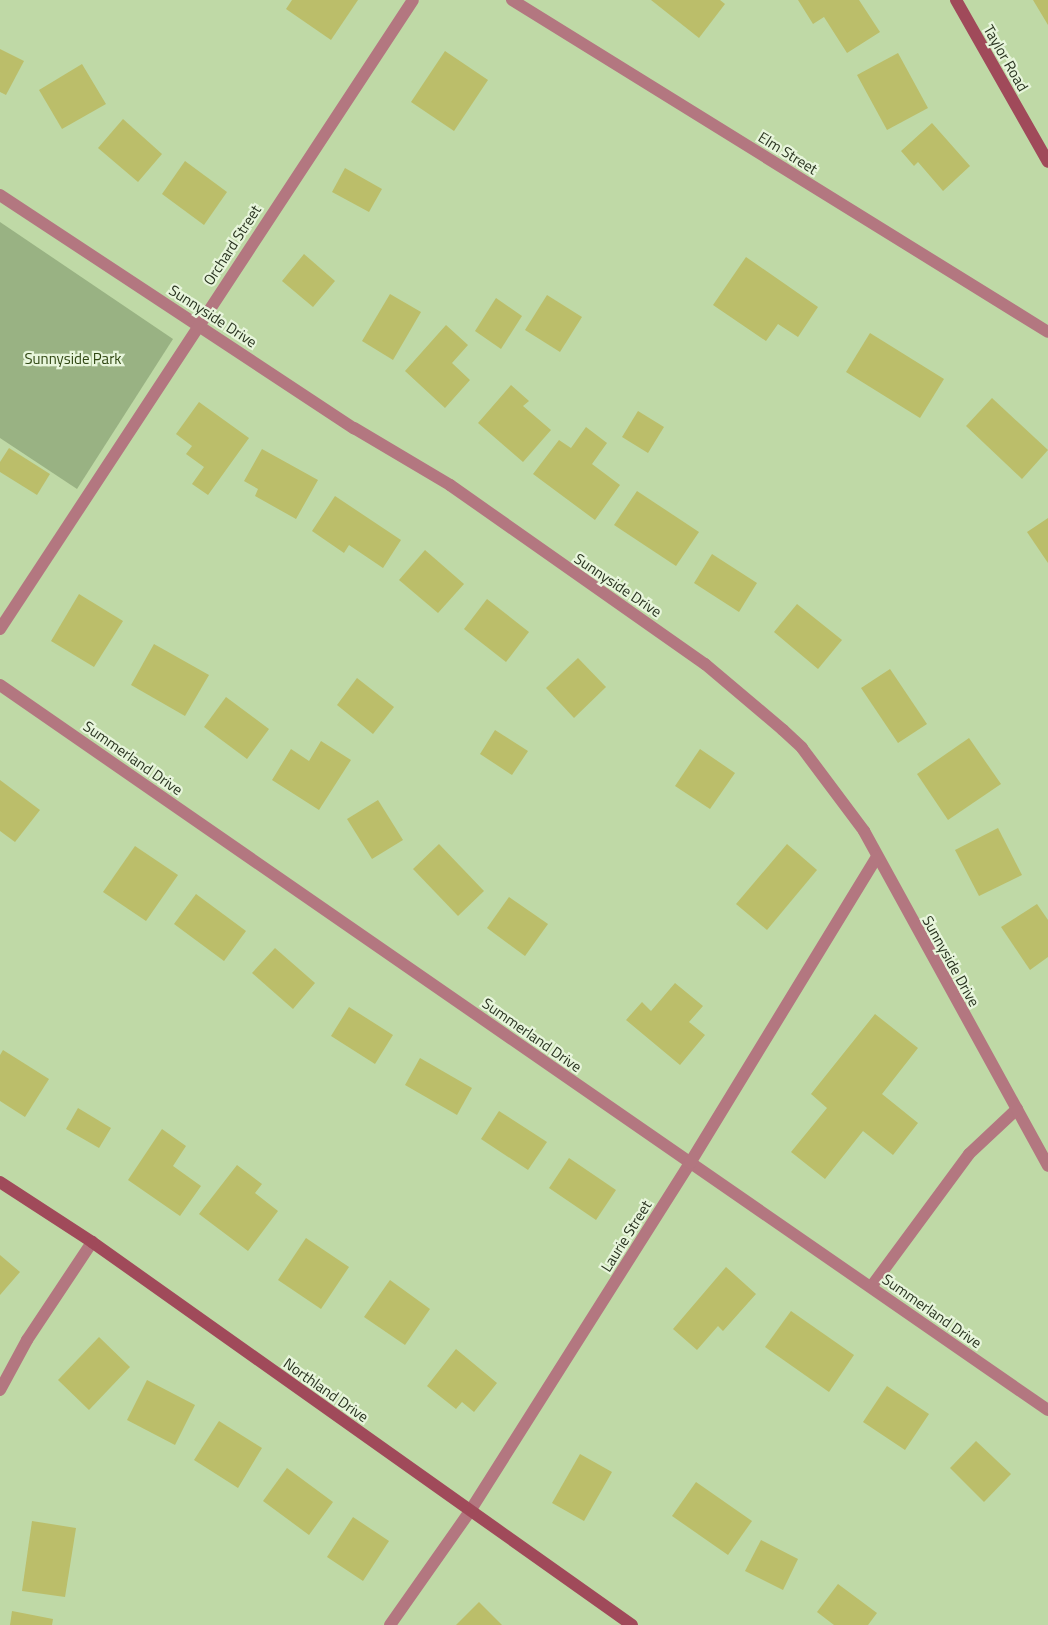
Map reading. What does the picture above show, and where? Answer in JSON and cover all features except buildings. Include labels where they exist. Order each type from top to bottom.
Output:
[{"type":"street","name":"Orchard Street","points":[[0,629],[413,0]]},
{"type":"street","name":"Elm Street","points":[[512,0],[1048,332]]},
{"type":"street","name":"Taylor Road","points":[[956,0],[1048,162]]},
{"type":"street","name":"Sunnyside Drive","points":[[0,195],[354,428],[450,485],[705,664],[802,748],[864,831],[1048,1166]]},
{"type":"street","name":"Summerland Drive","points":[[0,685],[1048,1410]]},
{"type":"street","name":"Laurie Street","points":[[390,1625],[470,1511],[690,1163],[877,857]]},
{"type":"street","points":[[871,1287],[969,1154],[1017,1109]]},
{"type":"street","name":"Northland Drive","points":[[0,1182],[92,1242],[632,1625]]},
{"type":"street","points":[[0,1390],[27,1340],[92,1242]]},
{"type":"green space","name":"Sunnyside Park","points":[[0,222],[173,339],[77,489],[0,438]]}]
